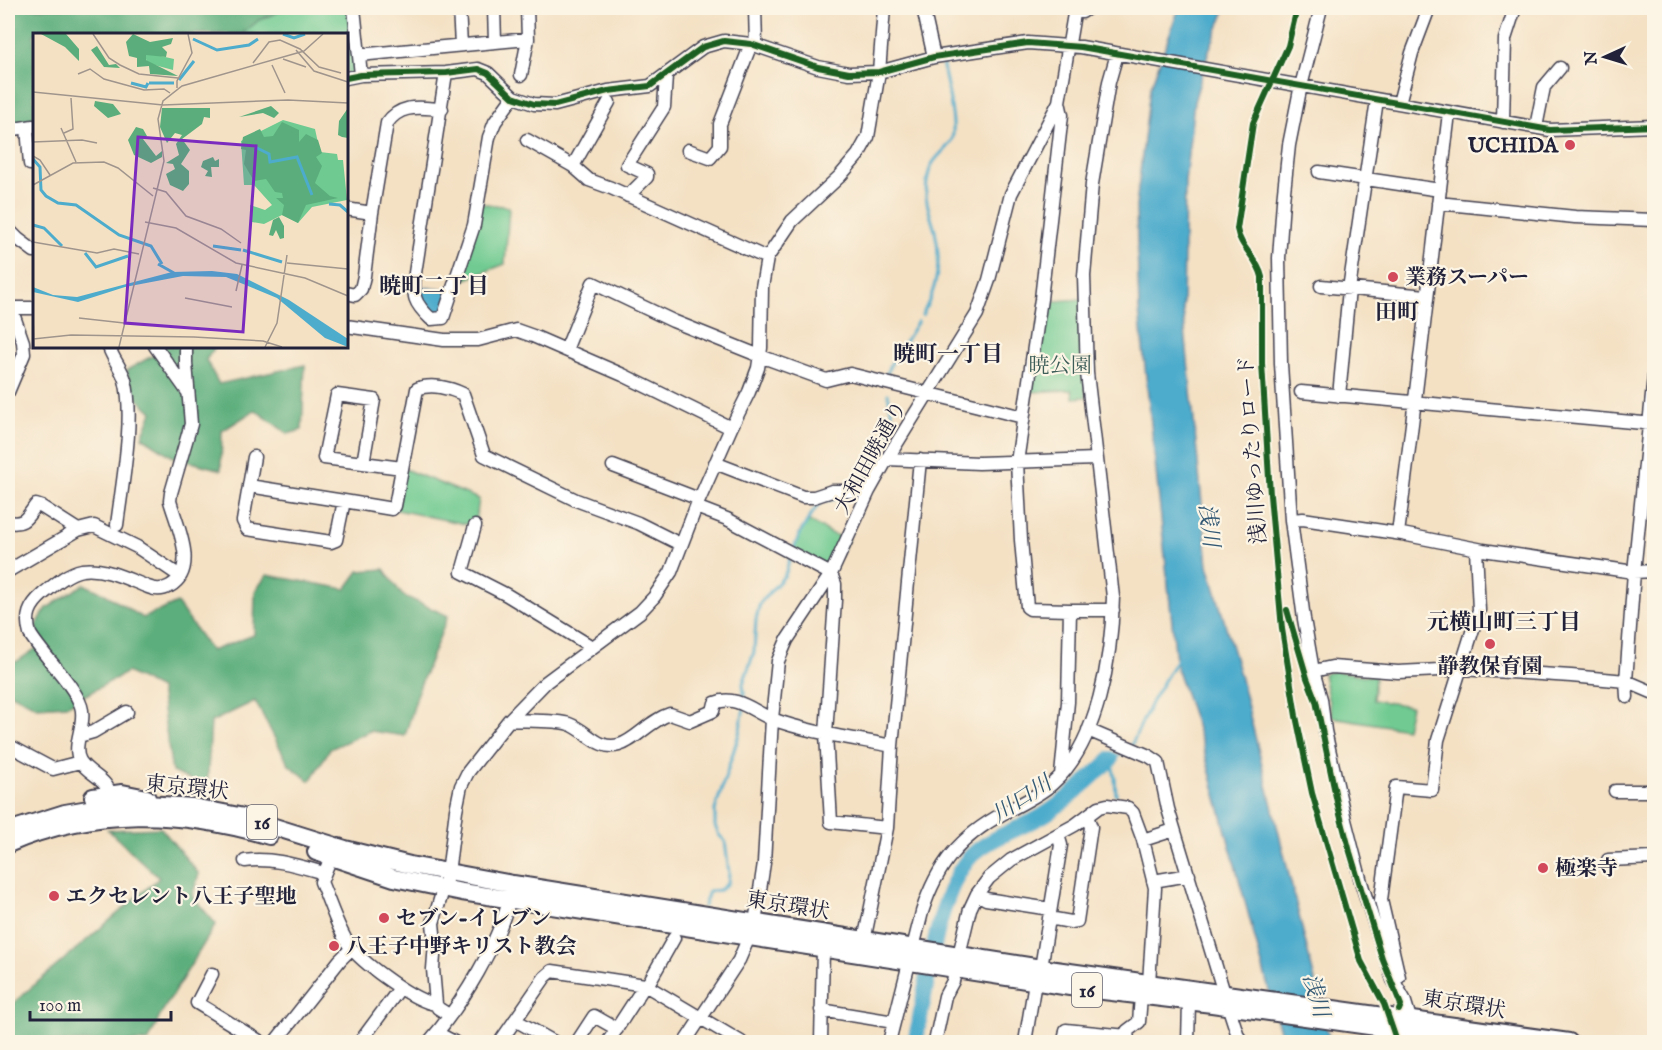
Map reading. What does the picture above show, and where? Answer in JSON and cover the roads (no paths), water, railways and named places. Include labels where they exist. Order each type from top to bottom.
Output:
[{"type":"highway","points":[[8,819],[63,802],[127,793],[162,804]]},
{"type":"highway","name":"東京環状","points":[[8,831],[77,811],[121,805],[162,804],[193,807],[239,816],[445,880]]},
{"type":"highway","name":"東京環状","points":[[8,844],[48,830],[89,820],[152,815],[193,819],[233,826],[374,872],[445,880],[753,930],[864,940],[912,955]]},
{"type":"highway","name":"東京環状","points":[[753,930],[824,949],[912,955],[1145,990],[1407,1024],[1569,1042]]},
{"type":"highway","name":"東京環状","points":[[1145,990],[1189,1002],[1231,1000]]},
{"type":"highway","name":"東京環状","points":[[1407,1024],[1483,1042]]},
{"type":"street","points":[[354,8],[361,75]]},
{"type":"street","points":[[459,8],[461,45]]},
{"type":"street","points":[[494,8],[495,42]]},
{"type":"street","points":[[521,75],[528,39],[526,8]]},
{"type":"street","points":[[688,150],[710,158],[720,146],[720,124],[754,45],[755,8]]},
{"type":"street","points":[[449,1016],[436,1004],[433,923],[445,880],[453,825],[463,781],[509,720],[546,682],[640,612],[654,597],[671,572],[680,544],[758,368],[762,286],[767,258],[792,221],[840,176],[858,155],[868,137],[879,72],[884,8]]},
{"type":"street","points":[[923,8],[934,57]]},
{"type":"street","points":[[1075,9],[1082,12],[1089,8]]},
{"type":"street","points":[[1321,8],[1298,84],[1285,175],[1279,275],[1281,364],[1292,520],[1313,671],[1321,699],[1336,782],[1361,882],[1390,974],[1404,999],[1407,1024]]},
{"type":"street","points":[[1399,103],[1412,53],[1429,8]]},
{"type":"street","points":[[1503,122],[1505,39],[1515,8]]},
{"type":"street","name":"大和田暁通り","points":[[685,1042],[739,960],[753,930],[764,863],[772,719],[778,661],[787,640],[831,574],[863,490],[887,459],[930,393],[977,314],[1011,194],[1059,102],[1075,9]]},
{"type":"street","points":[[358,55],[528,39]]},
{"type":"street","points":[[348,78],[361,75],[446,73],[478,69],[488,73],[513,97],[534,104],[555,105],[608,91],[650,86],[703,47],[724,41],[754,45],[818,67],[849,72],[879,72],[934,57],[1028,43],[1069,46],[1298,84],[1550,130],[1654,126]]},
{"type":"street","points":[[889,1042],[928,893],[951,853],[982,826],[1050,786],[1061,775],[1081,748],[1090,730],[1108,659],[1113,610],[1111,573],[1095,459],[1085,346],[1085,258],[1096,157],[1110,82],[1120,55]]},
{"type":"street","points":[[1536,127],[1544,87],[1560,68]]},
{"type":"street","points":[[446,73],[413,297],[431,319],[443,318],[474,225],[489,137],[513,97]]},
{"type":"street","points":[[628,196],[647,177],[647,174],[627,165],[664,107],[666,76]]},
{"type":"street","points":[[1339,396],[1349,289],[1377,100]]},
{"type":"street","points":[[573,166],[609,102]]},
{"type":"street","points":[[1059,102],[1062,115],[1041,299],[1017,462],[1027,607],[1030,609],[1113,610]]},
{"type":"street","points":[[348,293],[355,295],[361,290],[385,131],[392,116],[404,109],[442,110]]},
{"type":"street","points":[[1398,533],[1416,403],[1426,296],[1449,112]]},
{"type":"street","points":[[8,130],[31,127],[30,164],[33,164]]},
{"type":"street","points":[[527,140],[573,166],[589,180],[767,258]]},
{"type":"street","points":[[1319,172],[1365,179],[1439,196],[1575,217],[1654,220]]},
{"type":"street","points":[[348,209],[372,213]]},
{"type":"street","points":[[8,229],[13,240],[33,246]]},
{"type":"street","points":[[566,350],[593,284],[673,321],[826,380],[850,374],[1023,417]]},
{"type":"street","points":[[1321,286],[1426,296]]},
{"type":"street","points":[[8,393],[24,354],[23,342],[11,308],[33,308]]},
{"type":"street","points":[[348,326],[444,340],[478,340],[516,330],[623,375],[730,428]]},
{"type":"street","points":[[109,348],[124,379],[128,403],[126,451],[117,525]]},
{"type":"street","points":[[156,348],[191,398]]},
{"type":"street","points":[[110,795],[106,785],[80,762],[77,750],[82,710],[75,693],[30,634],[27,624],[28,613],[35,601],[59,581],[81,570],[117,574],[158,590],[167,588],[180,576],[185,562],[184,551],[170,501],[191,424],[186,348]]},
{"type":"street","points":[[1627,697],[1626,681],[1634,572],[1652,425],[1654,376]]},
{"type":"street","points":[[249,486],[392,509],[397,500],[417,389],[421,387],[449,388],[463,394],[484,455],[576,500],[638,523],[680,544]]},
{"type":"street","points":[[1302,392],[1652,425]]},
{"type":"street","points":[[363,463],[374,400],[337,395],[324,458],[363,463],[402,468]]},
{"type":"street","points":[[254,457],[243,521],[247,529],[331,542],[336,540],[344,501]]},
{"type":"street","points":[[887,459],[979,463],[1095,459]]},
{"type":"street","points":[[864,940],[887,828],[892,746],[920,460]]},
{"type":"street","points":[[715,463],[803,497],[814,497],[832,491],[863,490]]},
{"type":"street","points":[[613,466],[698,503],[831,574],[835,584],[835,600],[826,734],[831,822],[887,828]]},
{"type":"street","points":[[8,522],[18,524],[24,521],[36,505],[78,530]]},
{"type":"street","points":[[1292,520],[1303,519],[1398,533],[1476,549],[1634,572],[1654,571]]},
{"type":"street","points":[[8,571],[78,530],[94,526],[137,547],[180,576]]},
{"type":"street","points":[[475,526],[462,572],[507,594],[592,647]]},
{"type":"street","points":[[1400,978],[1381,900],[1396,787],[1432,790],[1438,740],[1479,609],[1476,549]]},
{"type":"street","points":[[1061,775],[1068,702],[1070,610]]},
{"type":"street","points":[[1313,671],[1332,667],[1398,672],[1461,669],[1626,681],[1654,693]]},
{"type":"street","points":[[509,720],[570,724],[598,743],[617,746],[623,744],[654,720],[670,714],[690,721],[713,711],[715,703],[720,701],[742,703],[772,719],[826,734],[892,746]]},
{"type":"street","points":[[80,736],[93,732],[127,712]]},
{"type":"street","points":[[1090,730],[1155,759],[1159,767],[1174,830],[1231,1000],[1238,1036],[1242,1042]]},
{"type":"street","points":[[8,745],[53,769],[80,762]]},
{"type":"street","points":[[1615,790],[1654,791]]},
{"type":"street","points":[[935,1042],[945,996],[953,981],[953,961],[968,915],[977,894],[989,878],[1006,863],[1058,835],[1103,805],[1128,808],[1133,813],[1143,840],[1155,888],[1145,990],[1139,1022],[1129,1029],[1128,1039],[1093,1037],[1066,1030],[1064,1042]]},
{"type":"street","points":[[977,894],[986,899],[1050,914],[1071,922],[1077,921],[1091,827],[1087,816]]},
{"type":"street","points":[[1143,840],[1174,830]]},
{"type":"street","points":[[1025,1042],[1061,845],[1058,835]]},
{"type":"street","points":[[331,857],[321,882],[351,949],[400,988],[428,1003],[436,1004]]},
{"type":"street","points":[[1608,860],[1654,858]]},
{"type":"street","points":[[245,861],[284,863],[324,873]]},
{"type":"street","points":[[1153,882],[1189,875]]},
{"type":"street","points":[[429,1042],[474,980],[507,911],[512,892]]},
{"type":"street","points":[[608,1042],[674,938]]},
{"type":"street","points":[[275,1042],[351,949]]},
{"type":"street","points":[[821,1042],[824,949]]},
{"type":"street","points":[[500,1042],[545,976],[552,971],[646,985],[741,1042]]},
{"type":"street","points":[[212,974],[197,1004],[261,1042]]},
{"type":"street","points":[[360,1042],[400,988]]},
{"type":"street","points":[[1188,1042],[1189,1002]]},
{"type":"street","points":[[821,1010],[894,1022]]},
{"type":"street","points":[[577,1042],[594,1016],[617,1029]]},
{"type":"street","points":[[515,1020],[554,1042]]},
{"type":"street","points":[[437,1033],[454,1042]]},
{"type":"water","name":"浅川","points":[[1179,8],[1226,8],[1208,53],[1194,102],[1185,181],[1183,309],[1208,565],[1240,675],[1330,1042],[1283,1042],[1202,743],[1177,670],[1139,310],[1136,206],[1150,89]]},
{"type":"water","points":[[414,286],[451,291],[443,318],[431,319]]},
{"type":"waterway","points":[[922,315],[935,285],[938,264],[937,242],[928,209],[927,182],[933,163],[951,142],[953,132],[952,112],[942,62]]},
{"type":"waterway","points":[[886,378],[889,367],[918,321]]},
{"type":"waterway","points":[[862,486],[880,445],[894,423],[888,394]]},
{"type":"waterway","points":[[794,548],[806,523],[822,501],[849,497]]},
{"type":"waterway","points":[[745,700],[743,684],[754,652],[756,619],[760,603],[785,575],[790,558]]},
{"type":"waterway","name":"川口川","points":[[1131,746],[1152,701],[1177,659]]},
{"type":"waterway","points":[[704,906],[709,891],[720,890],[728,883],[725,841],[715,826],[715,810],[739,734],[744,708]]},
{"type":"waterway","points":[[1116,795],[1111,759],[1128,751]]},
{"type":"waterway","name":"川口川","points":[[915,1042],[934,943],[950,892],[960,871],[980,848],[1053,809],[1079,789],[1111,759]]},
{"type":"place","name":"UCHIDA","points":[[1570,145]]},
{"type":"place","name":"業務スーパー","points":[[1393,277]]},
{"type":"place","name":"静教保育園","points":[[1490,644]]},
{"type":"place","name":"極楽寺","points":[[1543,868]]},
{"type":"place","name":"エクセレント八王子聖地","points":[[54,896]]},
{"type":"place","name":"セブン-イレブン","points":[[384,918]]},
{"type":"place","name":"八王子中野キリスト教会","points":[[334,946]]},
{"type":"district","name":"暁町二丁目","points":[[434,285]]},
{"type":"district","name":"田町","points":[[1397,311]]},
{"type":"district","name":"暁町一丁目","points":[[948,353]]},
{"type":"district","name":"元横山町三丁目","points":[[1504,621]]},
{"type":"park label","name":"暁公園","points":[[1060,365]]}]
